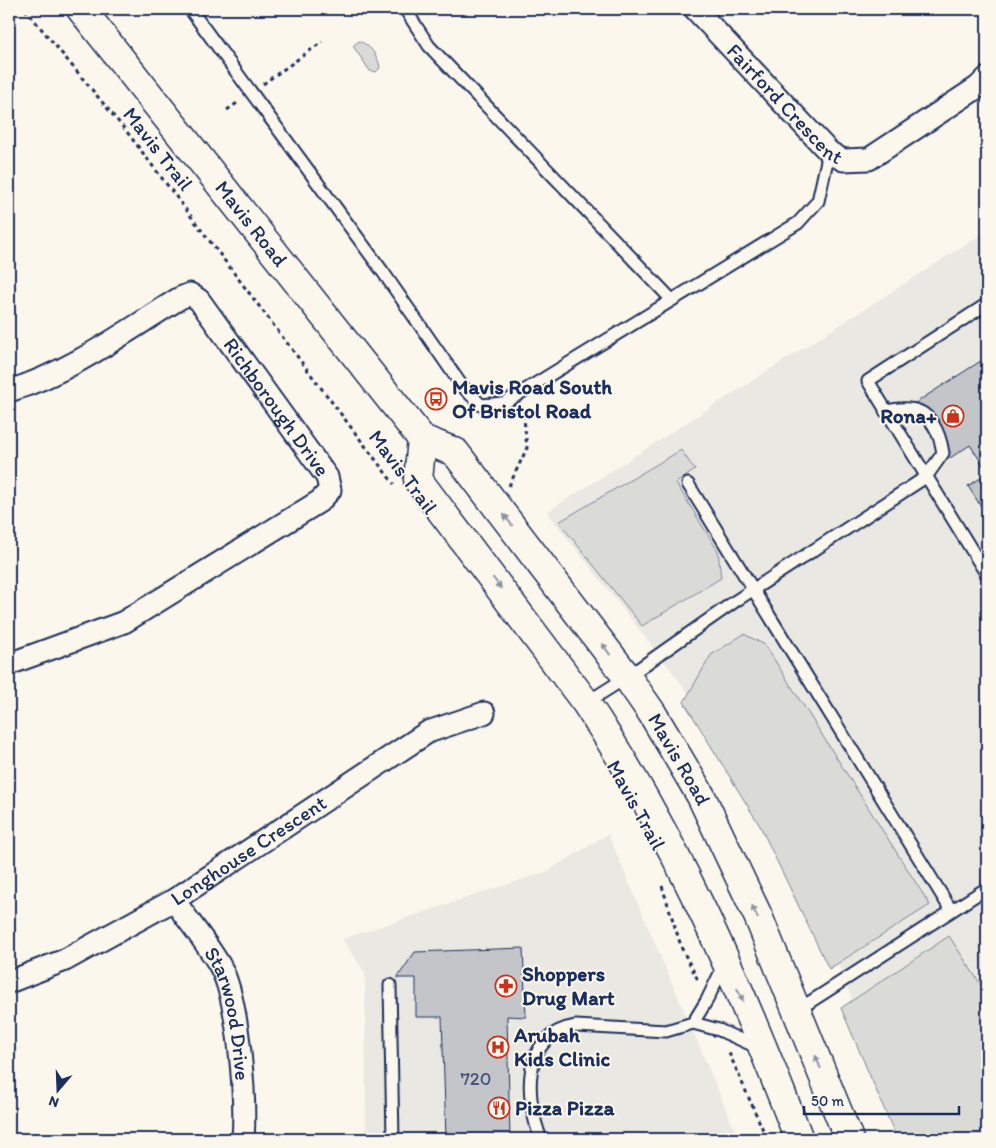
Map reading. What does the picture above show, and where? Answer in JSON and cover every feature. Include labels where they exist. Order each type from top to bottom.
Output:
[{"type":"main road","name":"Mavis Road","points":[[80,9],[422,439],[455,452],[652,713],[701,796],[758,916],[849,1139]]},
{"type":"main road","points":[[422,439],[418,480],[586,703],[609,738],[684,870],[764,1050],[799,1139]]},
{"type":"street","name":"Fairford Crescent","points":[[695,9],[829,152],[843,160],[869,160],[978,87],[987,78]]},
{"type":"street","name":"Richborough Drive","points":[[9,391],[60,371],[180,298],[190,294],[199,300],[321,469],[327,478],[330,490],[320,501],[124,622],[9,664]]},
{"type":"street","name":"Longhouse Crescent","points":[[9,982],[65,960],[174,900],[428,732],[484,713]]},
{"type":"street","name":"Starwood Drive","points":[[174,900],[221,967],[233,1005],[239,1053],[243,1139]]},
{"type":"lane","points":[[190,9],[383,272],[462,386],[481,405],[504,402],[522,392],[798,223],[818,201],[829,152]]},
{"type":"lane","points":[[405,9],[429,46],[672,300]]},
{"type":"lane","points":[[987,304],[868,381],[987,575]]},
{"type":"lane","points":[[586,703],[627,678],[754,589],[926,477],[943,453],[940,437],[931,422],[926,414],[910,408],[885,411]]},
{"type":"lane","points":[[688,484],[951,910]]},
{"type":"lane","points":[[796,1011],[987,888]]},
{"type":"lane","points":[[694,1022],[725,962]]},
{"type":"lane","points":[[390,985],[393,1139]]},
{"type":"lane","points":[[541,1139],[532,1115],[531,1065],[536,1051],[551,1034],[562,1028],[576,1026],[666,1031],[694,1022],[719,1030],[764,1050]]},
{"type":"path","name":"Mavis Trail","points":[[25,9],[127,132],[397,488]]},
{"type":"path","points":[[227,110],[322,42]]},
{"type":"path","points":[[509,487],[527,448],[522,392]]},
{"type":"path","name":"Mavis Trail","points":[[660,879],[682,949],[702,987]]},
{"type":"path","points":[[728,1050],[768,1139]]},
{"type":"shaded area","points":[[359,41],[370,48],[376,55],[380,68],[376,72],[370,71],[353,46]]},
{"type":"shaded area","points":[[987,231],[987,1139],[907,1139],[824,929],[764,805],[681,683],[547,512]]},
{"type":"shaded area","points":[[681,450],[695,470],[676,483],[718,551],[721,578],[642,626],[559,522]]},
{"type":"shaded area","points":[[744,634],[765,645],[930,905],[829,969],[760,826],[684,702],[711,655]]},
{"type":"shaded area","points":[[608,834],[739,1139],[366,1139],[365,973],[343,939],[548,871]]},
{"type":"shaded area","points":[[949,936],[987,994],[987,1139],[897,1139],[841,1008]]},
{"type":"building","name":"Rona+","points":[[987,357],[987,471],[970,445],[947,460],[912,405]]},
{"type":"building","points":[[987,474],[987,516],[968,486]]},
{"type":"building","points":[[523,948],[526,1017],[507,1016],[510,1139],[446,1139],[442,1017],[416,1017],[416,978],[397,978],[415,952]]},
{"type":"place","name":"Mavis Road South Of Bristol Road","points":[[436,399]]},
{"type":"place","name":"Rona+","points":[[953,416]]},
{"type":"place","name":"Shoppers Drug Mart","points":[[506,986]]},
{"type":"place","name":"Arubah Kids Clinic","points":[[498,1047]]},
{"type":"place","name":"Pizza Pizza","points":[[499,1108]]}]
